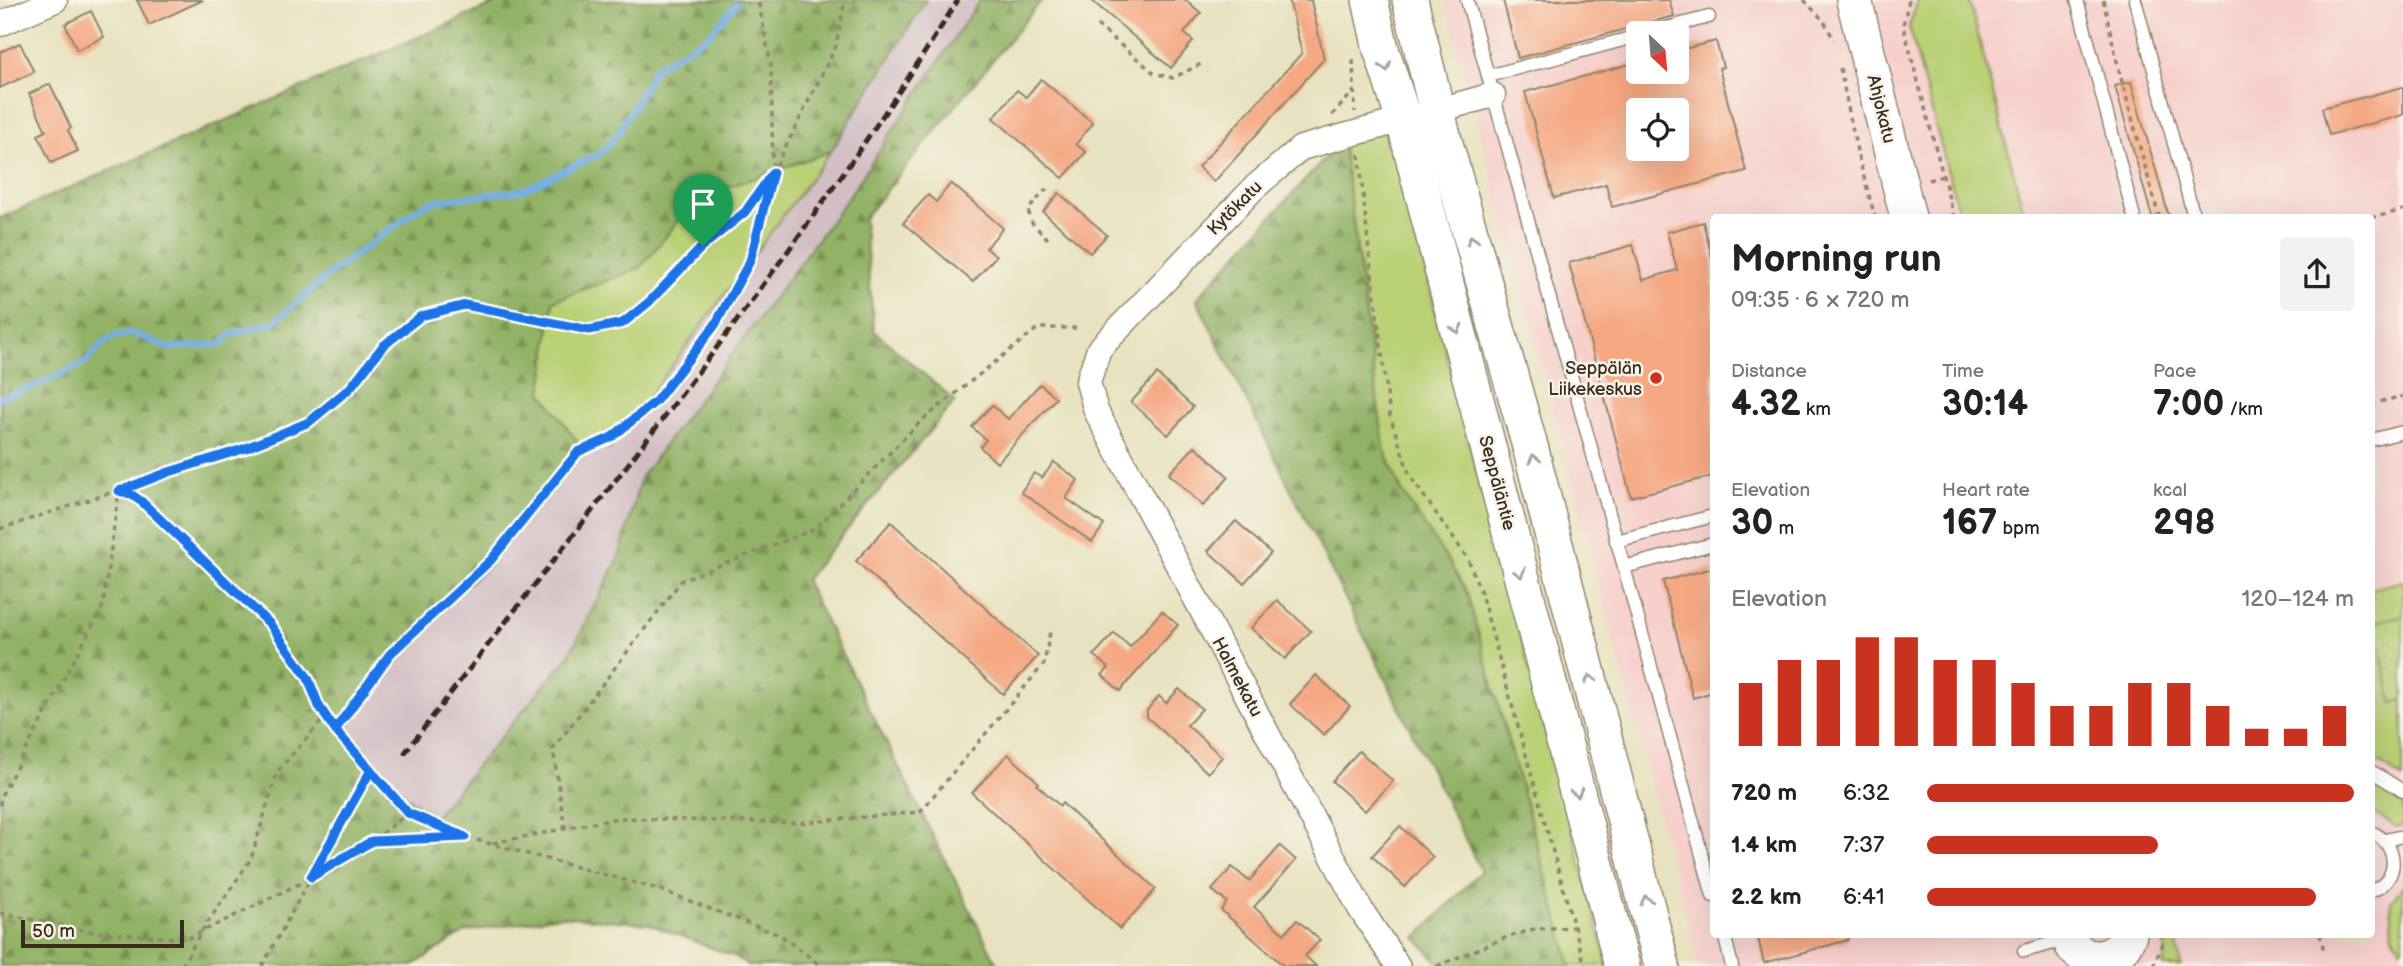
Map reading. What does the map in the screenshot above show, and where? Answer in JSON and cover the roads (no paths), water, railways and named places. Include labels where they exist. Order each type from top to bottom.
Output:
[{"type":"main road","name":"Seppäläntie","points":[[1370,0],[1381,49],[1404,121],[1622,966]]},
{"type":"main road","points":[[1410,0],[1418,40],[1531,450],[1662,966]]},
{"type":"main road","name":"Ahjokatu","points":[[1854,0],[1907,214]]},
{"type":"main road","points":[[2070,938],[2076,951],[2091,960],[2115,953]]},
{"type":"street","points":[[0,24],[55,0]]},
{"type":"street","name":"Kytökatu","points":[[1088,382],[1099,349],[1255,187],[1301,148],[1438,110],[1490,86]]},
{"type":"street","name":"Halmekatu","points":[[1088,382],[1096,411],[1361,910],[1398,966]]},
{"type":"lane","points":[[1467,0],[1710,886]]},
{"type":"lane","points":[[2077,0],[2133,214]]},
{"type":"lane","points":[[2136,0],[2193,214]]},
{"type":"lane","points":[[1689,22],[1709,17]]},
{"type":"lane","points":[[1490,86],[1626,40]]},
{"type":"lane","points":[[2375,439],[2403,432]]},
{"type":"lane","points":[[1616,541],[1710,517]]},
{"type":"lane","points":[[1624,567],[1710,545]]},
{"type":"lane","points":[[2375,774],[2403,791]]},
{"type":"lane","points":[[2375,834],[2385,840],[2398,865],[2387,881],[2375,888]]},
{"type":"lane","points":[[2385,840],[2403,836]]},
{"type":"lane","points":[[1725,938],[1732,966]]},
{"type":"lane","points":[[2024,951],[2066,938]]},
{"type":"waterway","points":[[0,398],[33,387],[86,362],[112,337],[132,333],[169,348],[222,344],[230,335],[274,322],[332,272],[419,208],[434,201],[523,190],[601,153],[617,135],[656,67],[708,36],[736,4]]},
{"type":"railway","points":[[404,754],[760,289],[895,98],[958,0]]},
{"type":"place","name":"Seppälän Liikekeskus","points":[[1656,378]]}]
